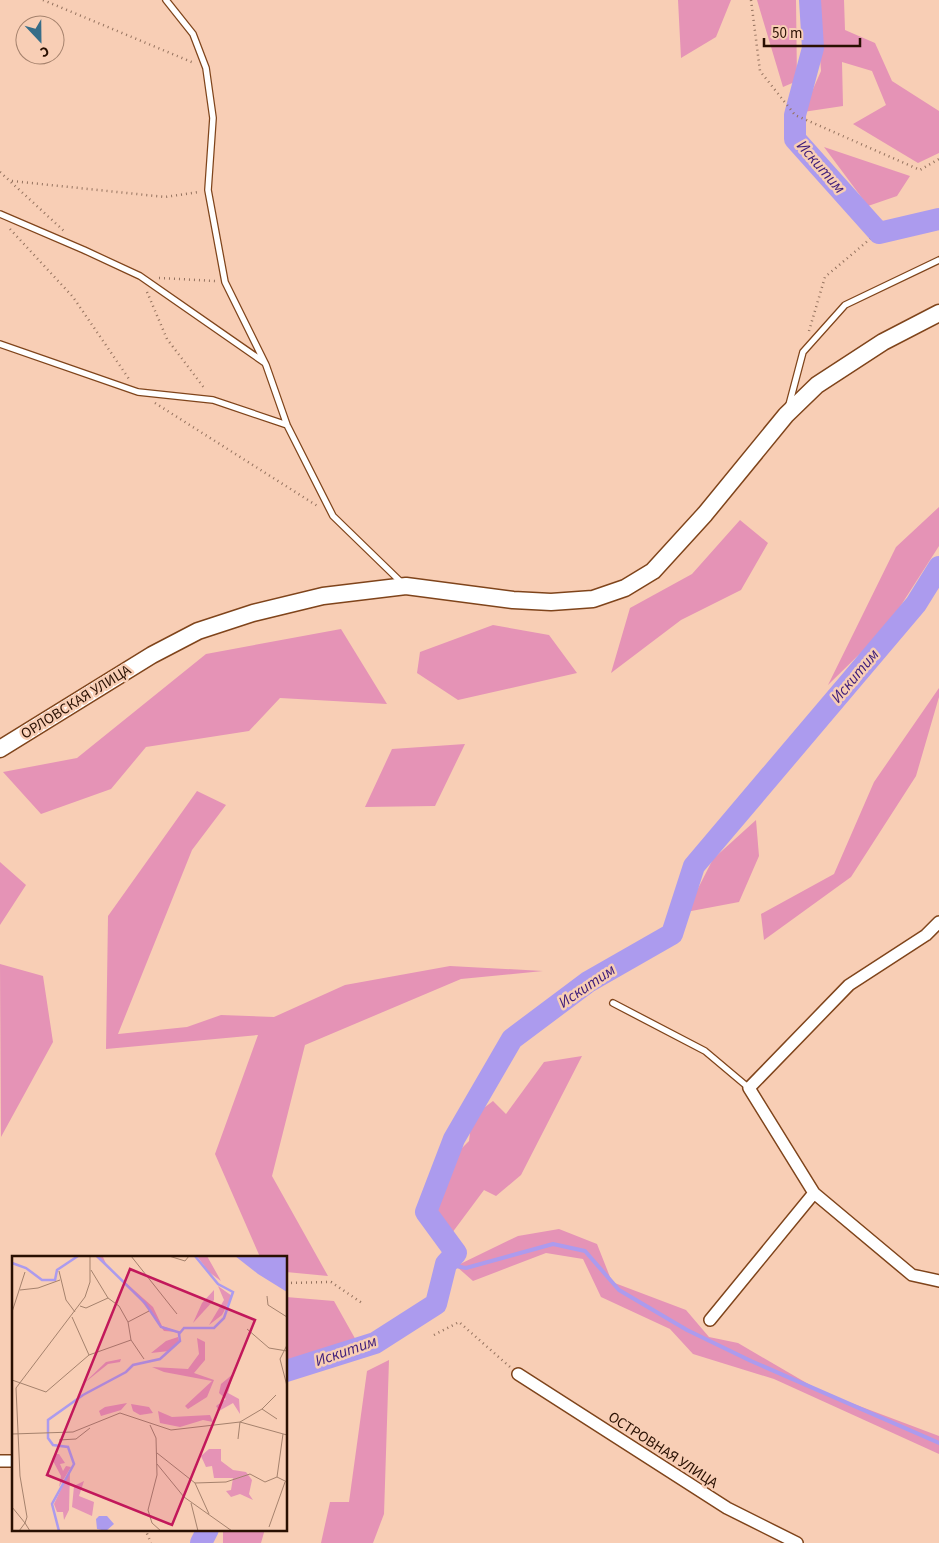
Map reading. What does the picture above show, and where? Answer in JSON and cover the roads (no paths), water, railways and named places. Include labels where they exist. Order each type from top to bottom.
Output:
[{"type":"main road","name":"ОРЛОВСКАЯ УЛИЦА","points":[[0,749],[152,655],[198,631],[253,613],[323,596],[406,586],[513,600],[551,602],[593,599],[625,588],[653,572],[705,514],[786,415],[818,385],[883,342],[939,313]]},
{"type":"street","points":[[939,922],[926,935],[850,985],[749,1088],[814,1193],[912,1274],[939,1281]]},
{"type":"street","points":[[710,1320],[814,1193]]},
{"type":"street","name":"ОСТРОВНАЯ УЛИЦА","points":[[518,1374],[727,1508],[796,1543]]},
{"type":"lane","points":[[166,0],[193,34],[206,68],[213,118],[208,190],[225,282],[266,365],[287,425],[333,516],[406,586]]},
{"type":"lane","points":[[0,214],[140,276],[266,365]]},
{"type":"lane","points":[[786,415],[803,352],[845,305],[939,260]]},
{"type":"lane","points":[[0,344],[138,392],[212,400],[287,425]]},
{"type":"lane","points":[[613,1003],[705,1051],[749,1088]]},
{"type":"waterway","name":"Искитим","points":[[810,0],[813,48],[795,115],[795,139],[879,233],[939,219]]},
{"type":"waterway","name":"Искитим","points":[[288,1370],[375,1343],[436,1304],[446,1264],[456,1253],[426,1212],[454,1139],[512,1039],[588,982],[672,934],[694,866],[916,604],[939,567]]},
{"type":"waterway","points":[[446,1264],[466,1268],[553,1244],[585,1251],[619,1290],[687,1330],[751,1361],[939,1443]]},
{"type":"waterway","name":"Искитим","points":[[201,1543],[208,1530]]}]
